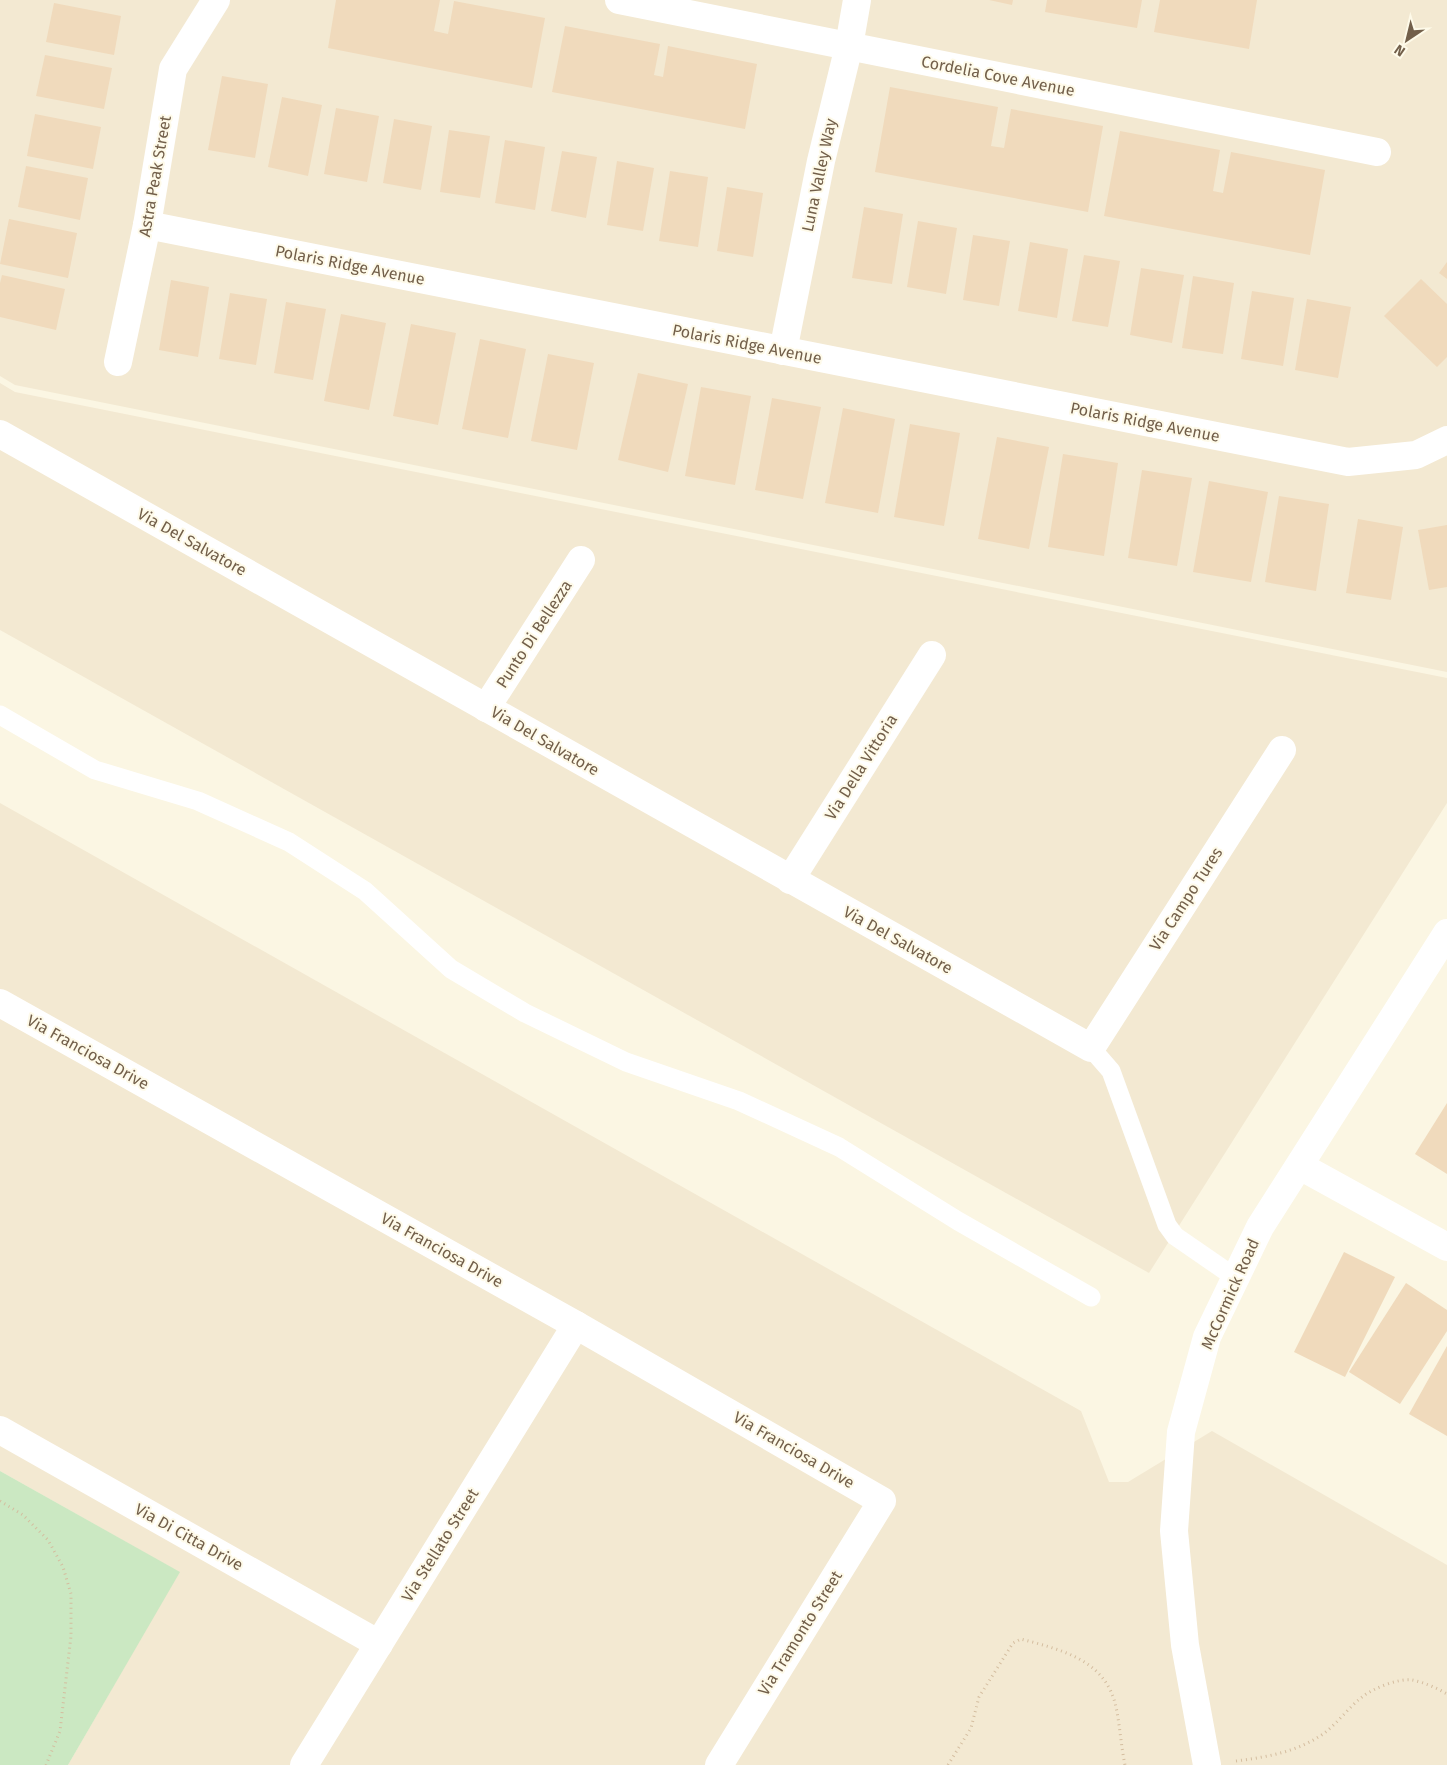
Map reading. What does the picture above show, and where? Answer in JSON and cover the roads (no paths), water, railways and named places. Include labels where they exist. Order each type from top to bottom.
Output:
[{"type":"street","name":"Astra Peak Street","points":[[118,362],[147,225],[173,68],[216,0]]},
{"type":"street","name":"Cordelia Cove Avenue","points":[[619,0],[1377,152]]},
{"type":"street","name":"Luna Valley Way","points":[[783,351],[821,161],[849,46],[857,0]]},
{"type":"street","name":"Polaris Ridge Avenue","points":[[147,225],[1348,462],[1416,455],[1447,440]]},
{"type":"street","name":"Via Del Salvatore","points":[[0,434],[1091,1048]]},
{"type":"street","name":"Punto Di Bellezza","points":[[486,708],[581,560]]},
{"type":"street","name":"Via Della Vittoria","points":[[790,880],[932,655]]},
{"type":"street","name":"Via Campo Tures","points":[[1091,1048],[1282,750]]},
{"type":"street","name":"McCormick Road","points":[[1207,1765],[1185,1645],[1174,1531],[1181,1432],[1207,1338],[1260,1227],[1447,933]]},
{"type":"street","name":"Via Franciosa Drive","points":[[0,1003],[576,1325],[882,1501]]},
{"type":"street","points":[[1300,1166],[1447,1247]]},
{"type":"street","name":"Via Stellato Street","points":[[304,1765],[576,1325]]},
{"type":"street","name":"Via Di Citta Drive","points":[[0,1430],[379,1644]]},
{"type":"street","name":"Via Tramonto Street","points":[[719,1765],[882,1501]]},
{"type":"lane","points":[[0,715],[95,770],[198,801],[289,842],[365,891],[451,969],[525,1013],[626,1062],[739,1101],[839,1147],[958,1222],[1091,1297]]},
{"type":"lane","points":[[1091,1048],[1111,1071],[1167,1225],[1175,1236],[1236,1278]]}]
